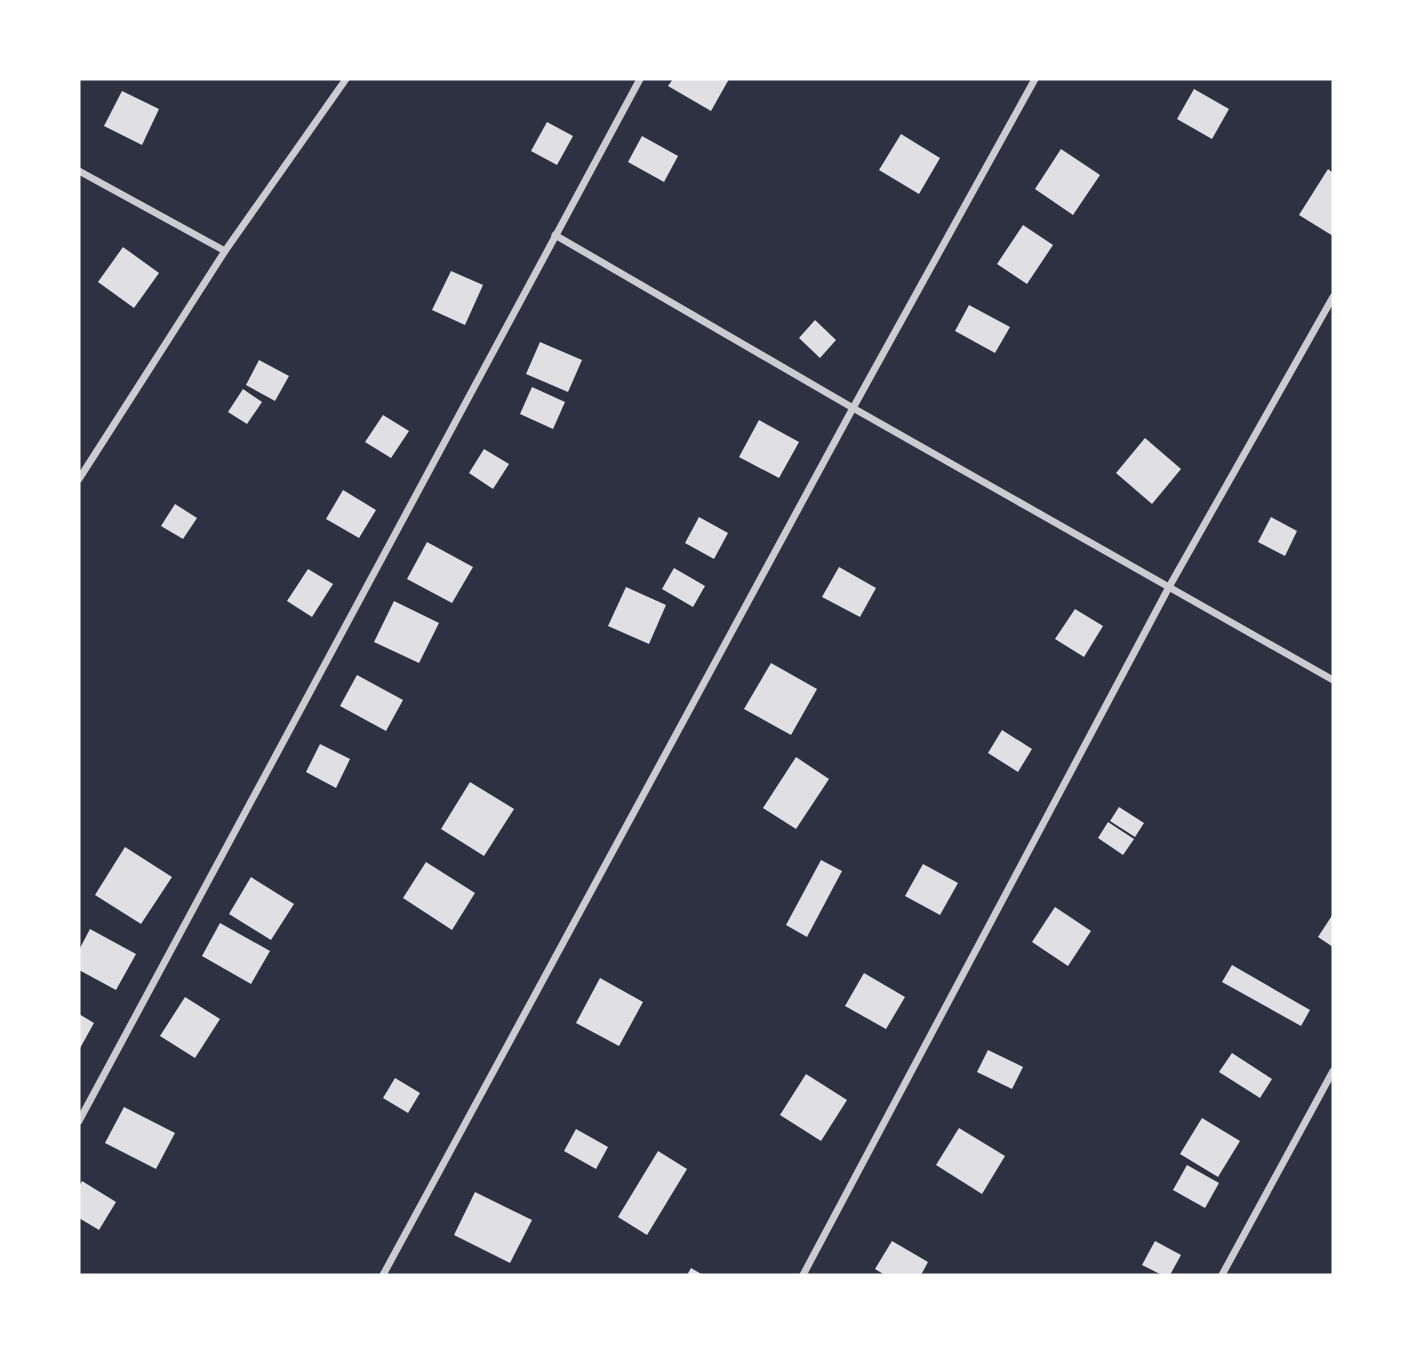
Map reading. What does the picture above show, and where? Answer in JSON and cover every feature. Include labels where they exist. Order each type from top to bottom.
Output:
[{"type":"street","points":[[79,479],[225,251],[346,79]]},
{"type":"street","points":[[79,1121],[640,79]]},
{"type":"street","points":[[383,1275],[853,408],[1035,79]]},
{"type":"street","points":[[79,171],[225,251]]},
{"type":"street","points":[[555,235],[853,408],[1333,680]]},
{"type":"street","points":[[803,1275],[1169,587],[1333,297]]},
{"type":"street","points":[[1222,1275],[1333,1071]]},
{"type":"building","points":[[673,79],[729,79],[711,111],[668,86]]},
{"type":"building","points":[[1194,89],[1229,109],[1212,139],[1177,119]]},
{"type":"building","points":[[122,91],[159,109],[142,145],[104,126]]},
{"type":"building","points":[[547,122],[573,136],[557,165],[531,151]]},
{"type":"building","points":[[901,134],[940,158],[919,194],[879,170]]},
{"type":"building","points":[[642,136],[678,156],[664,182],[628,162]]},
{"type":"building","points":[[1061,149],[1100,175],[1073,215],[1035,189]]},
{"type":"building","points":[[1328,169],[1333,173],[1333,236],[1299,215]]},
{"type":"building","points":[[1023,225],[1053,245],[1027,284],[997,264]]},
{"type":"building","points":[[123,247],[159,273],[134,308],[98,282]]},
{"type":"building","points":[[451,271],[483,285],[465,325],[432,310]]},
{"type":"building","points":[[969,305],[1010,327],[995,353],[955,331]]},
{"type":"building","points":[[815,320],[836,340],[820,358],[799,338]]},
{"type":"building","points":[[540,342],[582,360],[568,392],[526,374]]},
{"type":"building","points":[[259,360],[289,376],[275,401],[246,385]]},
{"type":"building","points":[[532,387],[565,402],[553,429],[520,414]]},
{"type":"building","points":[[243,389],[262,402],[247,424],[228,412]]},
{"type":"building","points":[[383,415],[409,431],[391,458],[365,442]]},
{"type":"building","points":[[759,420],[799,442],[779,478],[739,457]]},
{"type":"building","points":[[1145,438],[1181,469],[1152,504],[1116,473]]},
{"type":"building","points":[[484,449],[509,464],[493,489],[469,473]]},
{"type":"building","points":[[343,490],[376,510],[359,538],[326,519]]},
{"type":"building","points":[[175,504],[197,518],[183,539],[161,526]]},
{"type":"building","points":[[699,517],[728,533],[714,559],[685,543]]},
{"type":"building","points":[[1271,517],[1297,531],[1285,556],[1258,542]]},
{"type":"building","points":[[427,542],[473,567],[452,603],[407,579]]},
{"type":"building","points":[[839,567],[876,588],[860,617],[822,597]]},
{"type":"building","points":[[674,568],[705,586],[693,607],[662,589]]},
{"type":"building","points":[[308,569],[333,584],[312,617],[287,601]]},
{"type":"building","points":[[626,587],[666,605],[649,644],[608,626]]},
{"type":"building","points":[[394,601],[439,623],[419,663],[374,642]]},
{"type":"building","points":[[1075,609],[1103,626],[1084,657],[1055,639]]},
{"type":"building","points":[[771,663],[817,689],[791,735],[744,709]]},
{"type":"building","points":[[357,675],[403,700],[386,731],[340,706]]},
{"type":"building","points":[[1002,730],[1032,749],[1018,772],[988,753]]},
{"type":"building","points":[[320,744],[350,759],[336,788],[306,772]]},
{"type":"building","points":[[796,757],[829,779],[796,829],[763,808]]},
{"type":"building","points":[[470,782],[514,809],[484,856],[441,829]]},
{"type":"building","points":[[1119,807],[1144,823],[1135,837],[1110,821]]},
{"type":"building","points":[[1108,822],[1134,839],[1123,855],[1098,838]]},
{"type":"building","points":[[125,847],[172,877],[141,924],[95,895]]},
{"type":"building","points":[[821,860],[842,871],[807,937],[786,925]]},
{"type":"building","points":[[426,862],[475,893],[452,930],[403,898]]},
{"type":"building","points":[[923,864],[958,883],[940,915],[905,896]]},
{"type":"building","points":[[251,877],[294,904],[271,940],[229,914]]},
{"type":"building","points":[[1055,907],[1091,931],[1068,966],[1032,942]]},
{"type":"building","points":[[1333,914],[1333,947],[1318,937]]},
{"type":"building","points":[[220,923],[270,951],[251,984],[202,956]]},
{"type":"building","points":[[90,929],[136,954],[116,990],[79,970],[79,950]]},
{"type":"building","points":[[1232,965],[1310,1010],[1301,1026],[1222,982]]},
{"type":"building","points":[[864,973],[905,997],[886,1029],[845,1006]]},
{"type":"building","points":[[600,978],[643,1002],[619,1046],[576,1023]]},
{"type":"building","points":[[185,997],[220,1019],[195,1058],[160,1036]]},
{"type":"building","points":[[79,1014],[94,1023],[79,1050]]},
{"type":"building","points":[[988,1050],[1023,1067],[1012,1089],[977,1072]]},
{"type":"building","points":[[1232,1053],[1272,1079],[1260,1098],[1219,1072]]},
{"type":"building","points":[[806,1074],[847,1100],[821,1141],[780,1115]]},
{"type":"building","points":[[395,1078],[420,1093],[408,1113],[383,1098]]},
{"type":"building","points":[[124,1107],[175,1133],[156,1169],[105,1143]]},
{"type":"building","points":[[1202,1118],[1240,1141],[1218,1177],[1180,1154]]},
{"type":"building","points":[[959,1128],[1005,1156],[982,1194],[936,1165]]},
{"type":"building","points":[[576,1129],[608,1147],[596,1169],[564,1151]]},
{"type":"building","points":[[658,1151],[687,1169],[647,1235],[618,1217]]},
{"type":"building","points":[[1187,1165],[1219,1183],[1205,1208],[1173,1190]]},
{"type":"building","points":[[82,1181],[116,1202],[99,1230],[79,1218],[79,1186]]},
{"type":"building","points":[[475,1192],[532,1220],[510,1263],[454,1235]]},
{"type":"building","points":[[892,1241],[928,1262],[921,1275],[885,1275],[875,1269]]},
{"type":"building","points":[[1155,1241],[1181,1255],[1170,1275],[1162,1275],[1142,1265]]},
{"type":"building","points":[[691,1268],[703,1275],[687,1275]]}]
